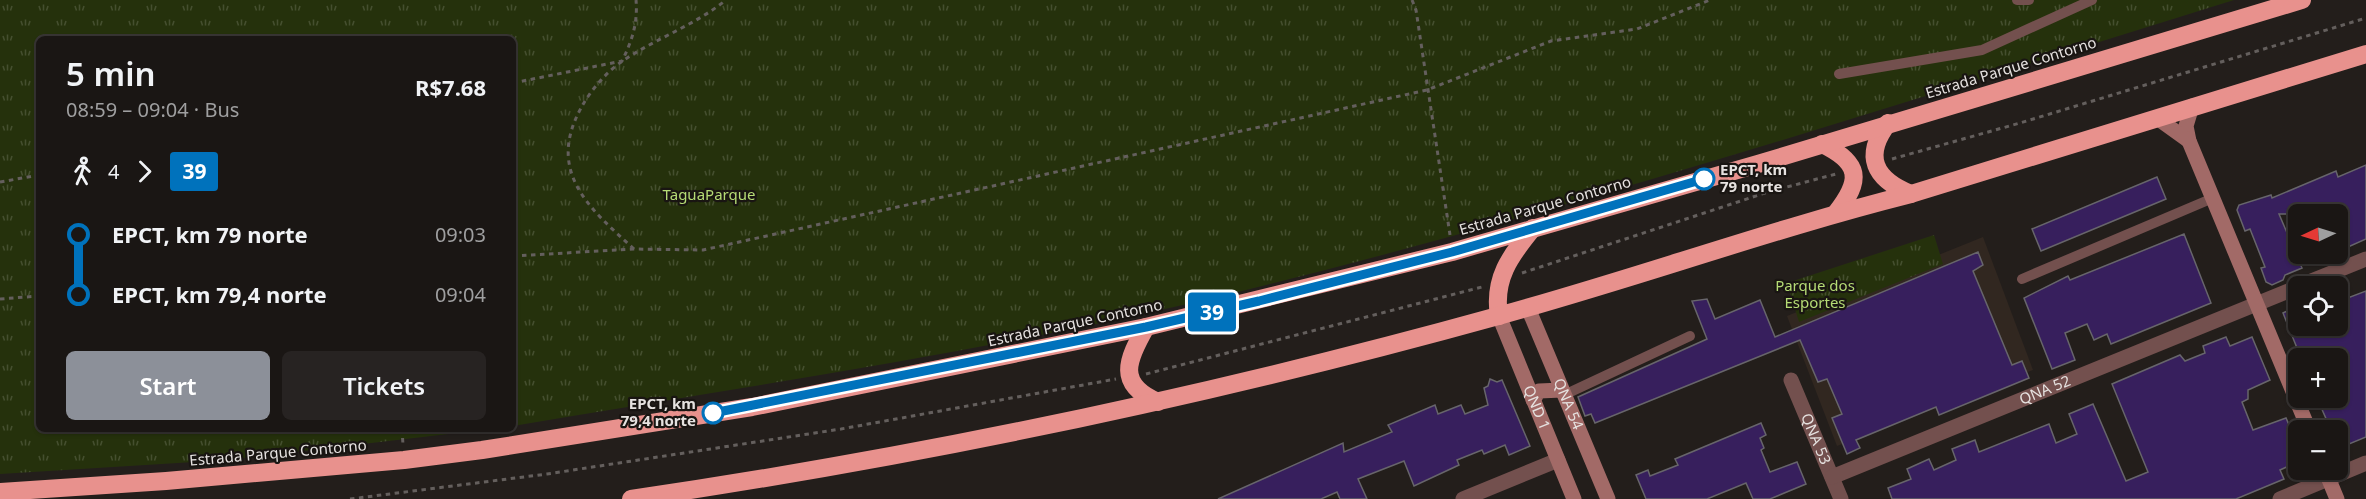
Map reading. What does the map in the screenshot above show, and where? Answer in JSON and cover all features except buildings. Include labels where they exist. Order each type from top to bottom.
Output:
[{"type":"highway","name":"Estrada Parque Contorno","points":[[0,492],[104,486],[393,461],[482,450],[752,407],[1146,327],[1452,252],[1822,144],[2296,1]]},
{"type":"highway","points":[[631,499],[870,461],[1158,402],[1498,316],[1836,213],[1911,194],[2366,54]]},
{"type":"highway","points":[[1888,123],[1875,142],[1876,163],[1890,184],[1911,194]]},
{"type":"highway","points":[[1822,144],[1845,158],[1855,178],[1853,190],[1836,213]]},
{"type":"highway","points":[[1498,316],[1496,301],[1499,281],[1511,255],[1533,228]]},
{"type":"highway","points":[[1146,327],[1130,359],[1130,376],[1138,393],[1158,402]]},
{"type":"highway","points":[[104,486],[117,499]]},
{"type":"main road","points":[[2192,106],[2186,126],[2189,141],[2305,420]]},
{"type":"main road","points":[[2157,118],[2189,141]]},
{"type":"main road","name":"QNA 54","points":[[1528,308],[1608,499]]},
{"type":"main road","name":"QND 1","points":[[1498,316],[1574,499]]},
{"type":"main road","points":[[1533,400],[1539,391],[1563,392]]},
{"type":"main road","points":[[2329,480],[2337,499]]},
{"type":"street","name":"QNA 52","points":[[2325,276],[2366,259]]},
{"type":"street","name":"QNA 52","points":[[1832,477],[2288,292]]},
{"type":"street","name":"QNA 53","points":[[1791,380],[1841,499]]},
{"type":"street","points":[[1463,499],[1558,460]]},
{"type":"street","points":[[2348,469],[2366,464]]},
{"type":"street","points":[[2280,499],[2316,480]]},
{"type":"lane","points":[[2017,0],[2030,0]]},
{"type":"lane","points":[[1839,74],[1982,50],[2012,39],[2092,0]]},
{"type":"lane","points":[[2022,279],[2213,198]]},
{"type":"lane","points":[[1563,392],[1690,336]]},
{"type":"path","points":[[622,61],[636,24],[636,0]]},
{"type":"path","points":[[634,249],[598,217],[584,200],[572,179],[567,160],[567,145],[575,119],[588,95],[622,61],[696,20],[726,0]]},
{"type":"path","points":[[1412,0],[1416,10],[1452,252]]},
{"type":"path","points":[[516,256],[634,249],[703,250],[1427,90],[1551,41],[1637,29],[1710,0]]},
{"type":"path","points":[[1876,163],[2020,123],[2366,18]]},
{"type":"path","points":[[516,82],[622,61]]},
{"type":"path","points":[[350,499],[547,474],[829,431],[1130,376],[1456,294],[1768,192],[1852,169]]},
{"type":"path","points":[[0,182],[36,176]]},
{"type":"path","points":[[0,299],[36,296]]},
{"type":"shaded area","points":[[1983,237],[2033,370],[1837,446],[1787,316]]},
{"type":"green space","name":"TaguaParque","points":[[0,0],[2234,0],[1744,152],[1498,223],[1250,289],[975,348],[516,426],[516,36],[36,36],[36,432],[465,432],[226,460],[0,474]]},
{"type":"green space","name":"Parque dos Esportes","points":[[1934,235],[1943,264],[1799,322],[1787,283]]},
{"type":"bus line","name":"39","points":[[713,413],[1146,327],[1259,301],[1452,252],[1704,179]]},
{"type":"place","name":"EPCT, km 79 norte","points":[[1704,179]]},
{"type":"place","name":"EPCT, km 79,4 norte","points":[[713,413]]}]
